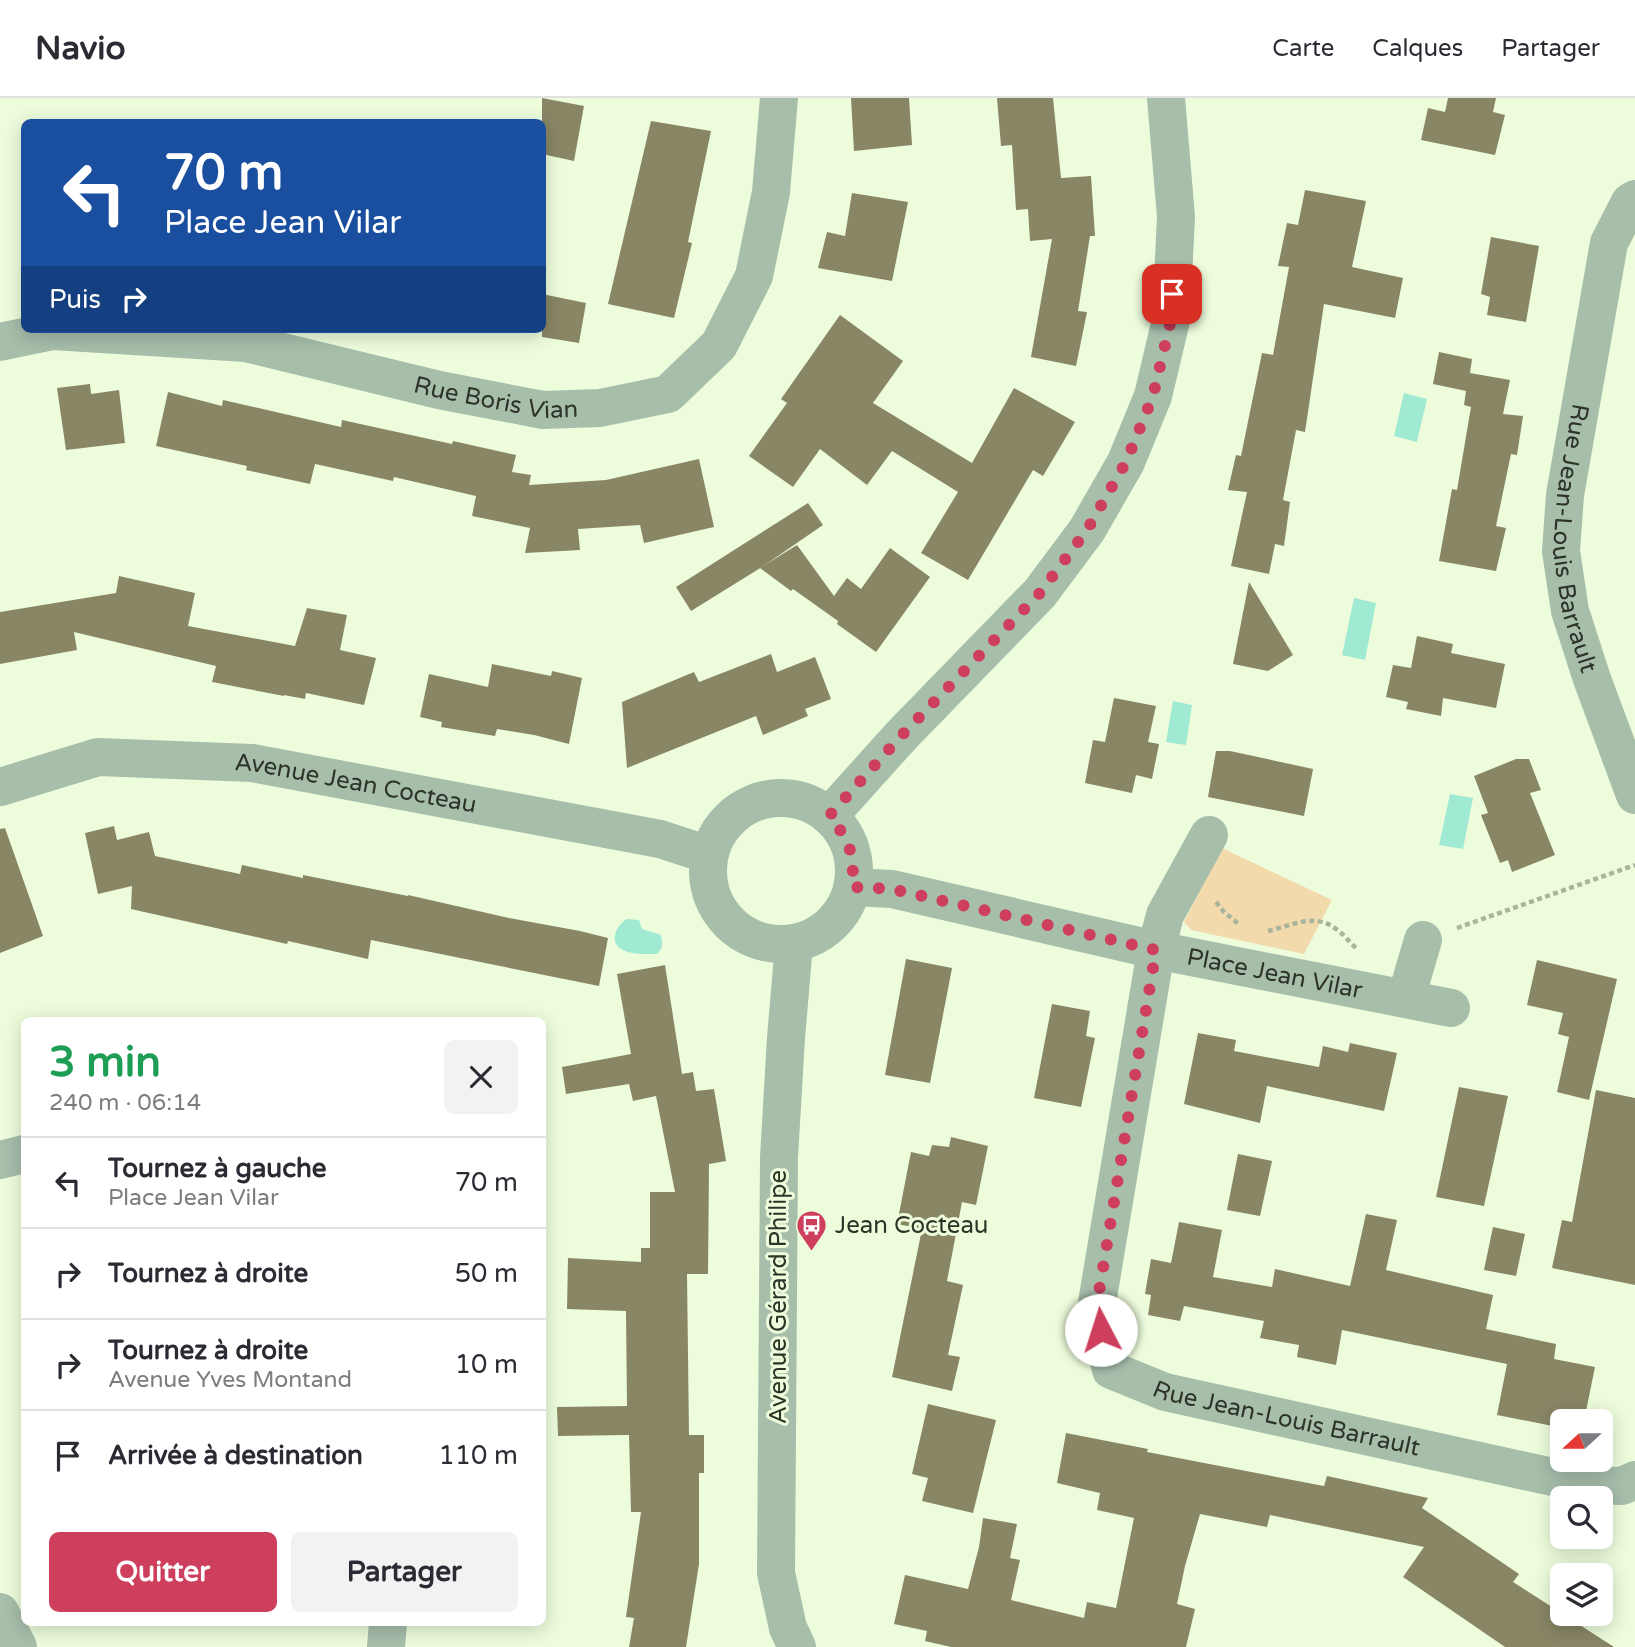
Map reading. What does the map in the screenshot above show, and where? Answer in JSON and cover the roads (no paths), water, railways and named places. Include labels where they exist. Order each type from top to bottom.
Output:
[{"type":"street","name":"Rue Boris Vian","points":[[85,333],[246,343],[439,390],[543,410],[600,408],[668,394],[719,345],[754,276],[771,192],[779,98]]},
{"type":"street","points":[[829,816],[901,736],[1040,593],[1087,530],[1126,462],[1153,396],[1171,320],[1176,217],[1166,98]]},
{"type":"street","name":"Rue Jean-Louis Barrault","points":[[1635,199],[1630,202],[1609,243],[1565,495],[1561,551],[1570,611],[1635,795]]},
{"type":"street","name":"Rue Boris Vian","points":[[0,342],[43,333]]},
{"type":"street","name":"Avenue Jean Cocteau","points":[[0,787],[98,757],[252,763],[660,839],[709,855]]},
{"type":"street","points":[[783,797],[808,803],[829,816],[842,830],[851,848],[854,867],[852,887],[845,907],[832,924],[814,936],[794,944],[770,944],[747,937],[728,922],[714,902],[708,879],[709,855],[718,831],[735,813],[758,800],[783,797]]},
{"type":"street","points":[[1156,950],[1165,915],[1209,835]]},
{"type":"street","name":"Place Jean Vilar","points":[[852,887],[892,889],[1156,950],[1451,1008]]},
{"type":"street","points":[[1406,998],[1423,940]]},
{"type":"street","name":"Avenue Gérard Philipe","points":[[794,944],[779,1157],[776,1573],[789,1628],[797,1647]]},
{"type":"street","name":"Rue Jean-Louis Barrault","points":[[1156,950],[1096,1310],[1111,1370],[1165,1392],[1589,1485],[1622,1486],[1635,1480]]},
{"type":"street","points":[[0,1160],[21,1155]]},
{"type":"street","points":[[0,1612],[18,1647]]},
{"type":"street","points":[[386,1647],[388,1626]]},
{"type":"water","points":[[1404,393],[1427,399],[1417,442],[1394,436]]},
{"type":"water","points":[[1354,598],[1376,603],[1365,660],[1342,655]]},
{"type":"water","points":[[1173,701],[1192,705],[1186,745],[1166,742]]},
{"type":"water","points":[[1450,794],[1473,798],[1463,849],[1439,845]]},
{"type":"water","points":[[627,919],[639,920],[642,929],[661,935],[662,945],[657,954],[631,953],[618,947],[615,934]]},
{"type":"place","name":"Jean Cocteau","points":[[812,1252]]}]
